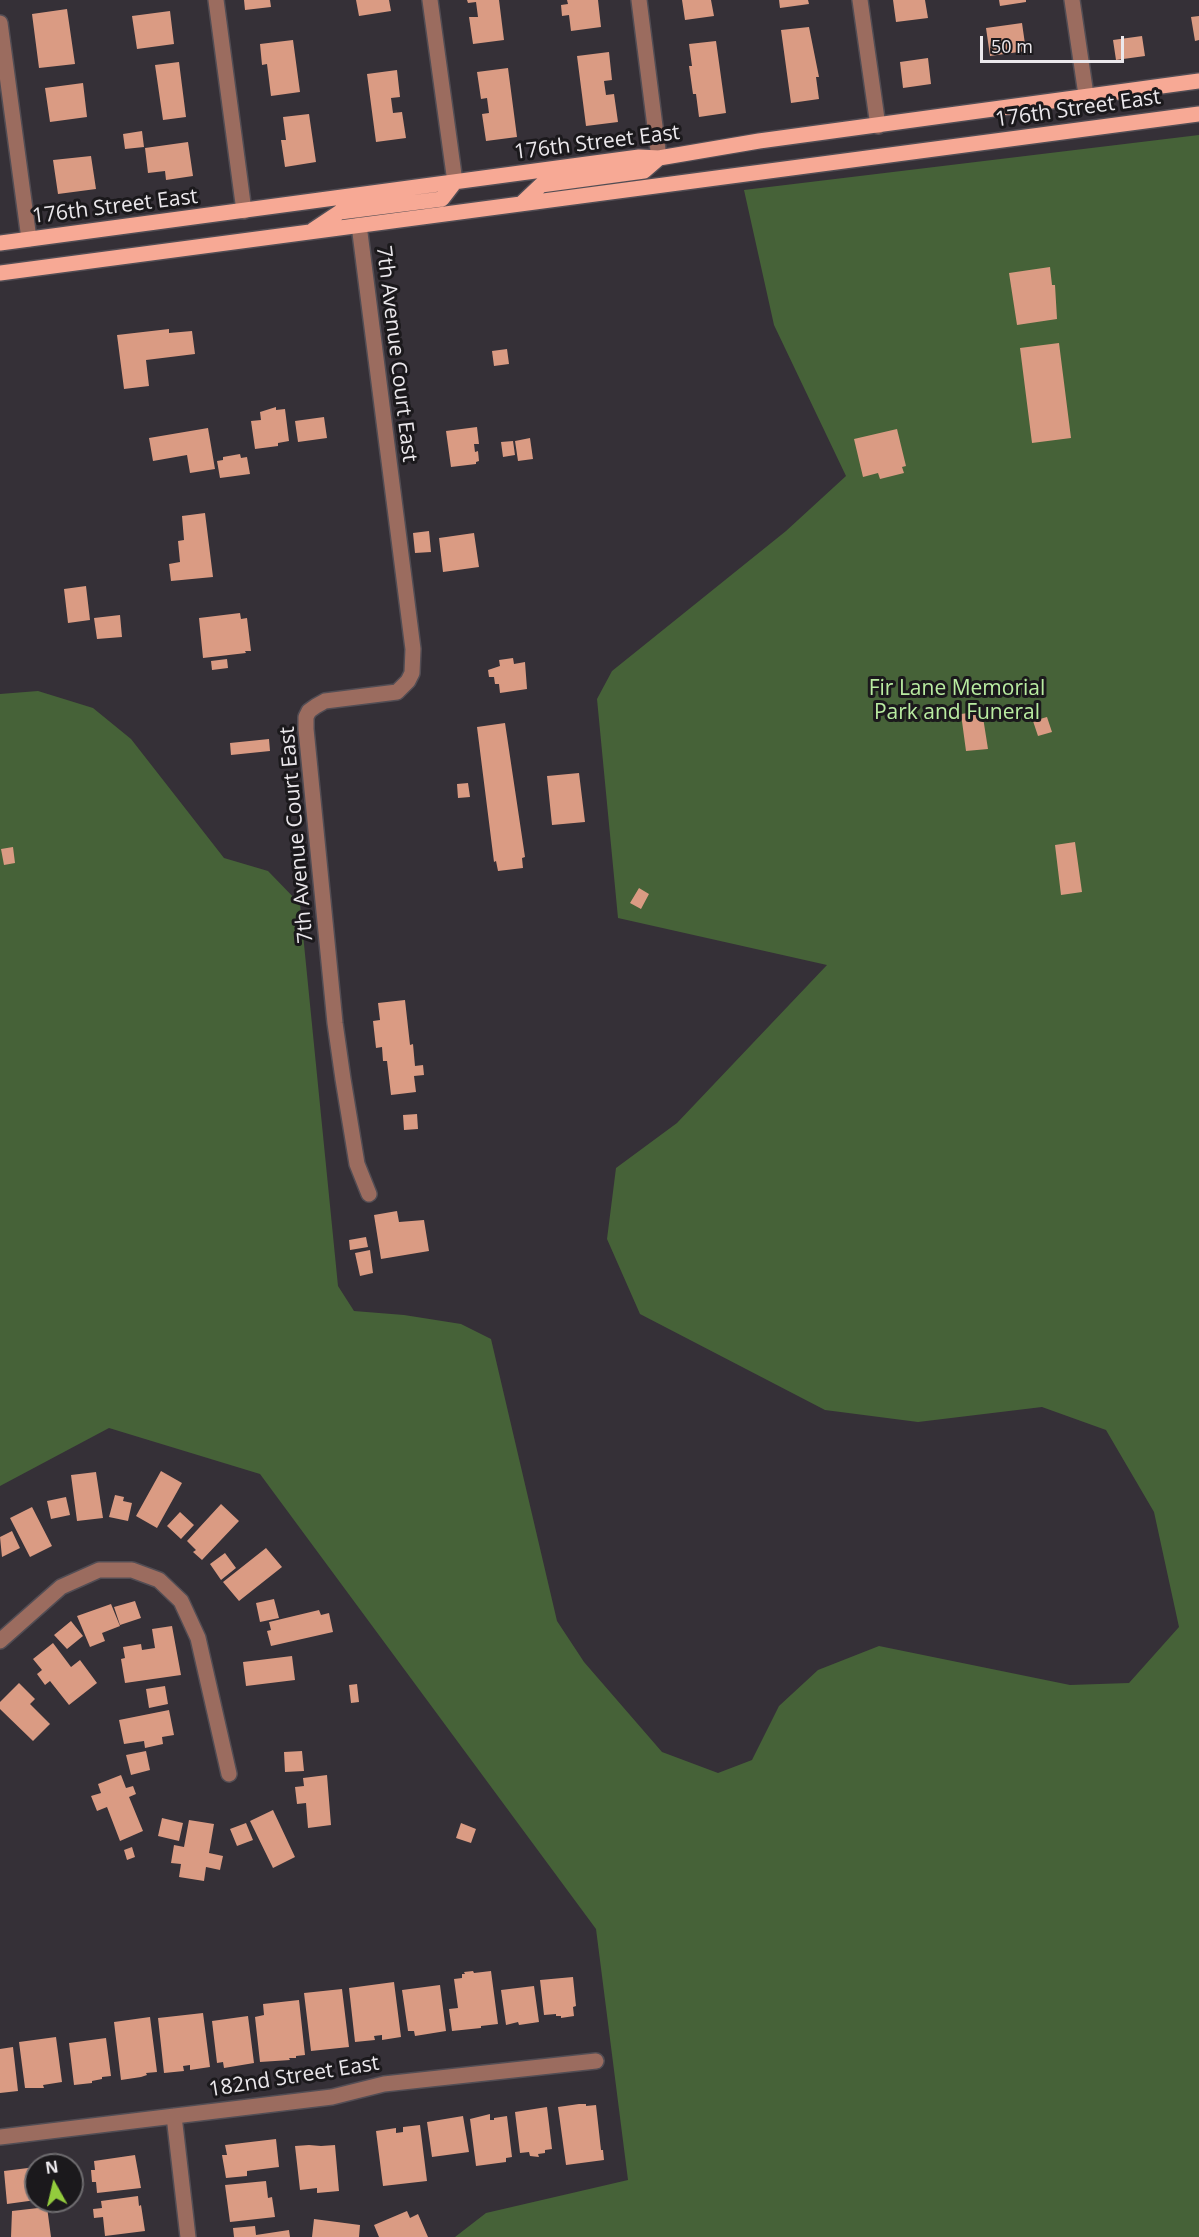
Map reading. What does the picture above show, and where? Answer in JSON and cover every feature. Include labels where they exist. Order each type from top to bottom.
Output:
[{"type":"main road","name":"176th Street East","points":[[0,243],[639,157],[659,158],[759,141],[1199,81]]},
{"type":"main road","name":"176th Street East","points":[[0,273],[1199,114]]},
{"type":"main road","points":[[521,204],[541,185],[644,171],[659,158]]},
{"type":"main road","points":[[311,231],[340,212],[442,199],[455,183]]},
{"type":"street","points":[[216,0],[244,211]]},
{"type":"street","points":[[430,0],[455,183]]},
{"type":"street","points":[[639,0],[659,158]]},
{"type":"street","points":[[860,0],[878,126]]},
{"type":"street","points":[[1072,0],[1086,95]]},
{"type":"street","points":[[0,23],[29,240]]},
{"type":"street","name":"7th Avenue Court East","points":[[359,225],[413,649],[412,673],[408,681],[397,692],[325,701],[309,711],[306,717],[335,1023],[357,1164],[369,1194]]},
{"type":"street","points":[[0,1641],[61,1587],[99,1570],[132,1570],[159,1580],[181,1601],[198,1638],[229,1774]]},
{"type":"street","name":"182nd Street East","points":[[0,2137],[332,2097],[384,2084],[596,2061]]},
{"type":"street","points":[[174,2116],[188,2237]]},
{"type":"green space","name":"Fir Lane Memorial Park and Funeral","points":[[1199,135],[1199,2237],[455,2237],[486,2213],[628,2180],[596,1929],[260,1474],[109,1428],[0,1486],[0,694],[38,691],[93,708],[131,739],[224,858],[268,871],[300,904],[338,1286],[354,1311],[404,1315],[461,1324],[491,1339],[557,1621],[584,1662],[662,1752],[718,1773],[752,1760],[779,1706],[818,1670],[879,1646],[1070,1685],[1129,1683],[1179,1627],[1154,1512],[1106,1430],[1042,1407],[918,1422],[825,1410],[640,1314],[607,1239],[616,1168],[677,1123],[827,965],[618,918],[597,699],[612,671],[786,531],[846,476],[774,325],[744,190]]},
{"type":"building","points":[[244,0],[270,0],[271,7],[245,10]]},
{"type":"building","points":[[356,0],[389,0],[391,11],[359,16]]},
{"type":"building","points":[[467,0],[499,0],[504,40],[473,44],[469,17],[478,17],[476,2],[468,3]]},
{"type":"building","points":[[567,0],[598,0],[601,27],[571,31],[569,15],[562,16],[561,5],[568,4]]},
{"type":"building","points":[[682,0],[711,0],[714,16],[685,20]]},
{"type":"building","points":[[779,0],[808,0],[809,4],[780,8]]},
{"type":"building","points":[[893,0],[925,0],[928,18],[896,22]]},
{"type":"building","points":[[999,0],[1026,0],[1026,2],[1000,6]]},
{"type":"building","points":[[67,9],[75,64],[39,68],[32,14]]},
{"type":"building","points":[[170,11],[174,44],[137,49],[132,16]]},
{"type":"building","points":[[1199,16],[1199,40],[1195,41],[1191,17]]},
{"type":"building","points":[[1022,23],[1026,51],[990,56],[986,28]]},
{"type":"building","points":[[809,27],[819,77],[816,77],[819,99],[791,103],[781,30]]},
{"type":"building","points":[[1142,36],[1145,56],[1116,60],[1113,40]]},
{"type":"building","points":[[293,40],[300,92],[271,96],[267,64],[262,65],[260,44]]},
{"type":"building","points":[[716,41],[726,113],[699,117],[689,66],[692,66],[689,44]]},
{"type":"building","points":[[609,52],[612,80],[604,81],[606,95],[614,94],[618,122],[586,126],[577,56]]},
{"type":"building","points":[[928,58],[931,84],[903,88],[900,62]]},
{"type":"building","points":[[179,62],[186,117],[163,120],[155,65]]},
{"type":"building","points":[[508,68],[517,137],[486,141],[482,114],[489,113],[487,98],[481,99],[477,72]]},
{"type":"building","points":[[397,70],[400,97],[391,98],[393,113],[402,112],[406,138],[376,142],[367,74]]},
{"type":"building","points":[[83,83],[87,117],[50,122],[45,88]]},
{"type":"building","points":[[309,114],[316,162],[285,167],[281,140],[286,140],[283,117]]},
{"type":"building","points":[[142,131],[144,147],[125,149],[123,134]]},
{"type":"building","points":[[188,142],[193,176],[166,180],[165,171],[148,173],[145,148]]},
{"type":"building","points":[[91,156],[96,189],[58,194],[53,160]]},
{"type":"building","points":[[1050,267],[1052,285],[1055,285],[1057,319],[1017,325],[1009,273]]},
{"type":"building","points":[[169,329],[169,333],[192,331],[195,354],[146,360],[149,386],[124,389],[117,335]]},
{"type":"building","points":[[1059,343],[1071,438],[1032,443],[1020,348]]},
{"type":"building","points":[[507,349],[509,364],[494,366],[492,351]]},
{"type":"building","points":[[276,407],[276,410],[285,409],[289,441],[278,443],[278,446],[255,449],[251,421],[261,420],[260,412]]},
{"type":"building","points":[[324,417],[327,438],[298,442],[295,421]]},
{"type":"building","points":[[477,427],[479,444],[474,444],[475,452],[478,451],[479,461],[476,464],[451,467],[446,431]]},
{"type":"building","points":[[208,428],[215,469],[190,473],[187,455],[153,461],[149,438]]},
{"type":"building","points":[[897,429],[906,466],[902,467],[904,473],[880,479],[878,473],[863,477],[854,439]]},
{"type":"building","points":[[530,438],[533,459],[518,461],[515,441]]},
{"type":"building","points":[[513,441],[515,455],[503,457],[501,442]]},
{"type":"building","points":[[240,454],[241,458],[247,457],[250,474],[220,478],[217,461],[223,460],[223,457]]},
{"type":"building","points":[[205,513],[213,577],[171,581],[169,564],[180,562],[178,541],[184,540],[182,516]]},
{"type":"building","points":[[429,531],[431,552],[415,553],[413,533]]},
{"type":"building","points":[[474,533],[479,567],[443,572],[439,538]]},
{"type":"building","points":[[86,586],[90,620],[68,623],[64,589]]},
{"type":"building","points":[[240,613],[241,619],[247,618],[251,651],[203,658],[199,618]]},
{"type":"building","points":[[120,615],[122,637],[97,639],[94,618]]},
{"type":"building","points":[[513,658],[514,664],[525,662],[527,689],[500,693],[499,684],[495,684],[494,677],[489,677],[488,670],[500,666],[499,660]]},
{"type":"building","points":[[227,659],[228,668],[212,670],[211,661]]},
{"type":"building","points":[[982,711],[988,749],[966,751],[961,714]]},
{"type":"building","points":[[1047,717],[1052,732],[1038,736],[1033,721]]},
{"type":"building","points":[[505,723],[525,857],[522,858],[523,868],[498,871],[496,861],[494,862],[477,727]]},
{"type":"building","points":[[269,739],[270,751],[231,755],[230,743]]},
{"type":"building","points":[[579,773],[585,822],[552,825],[547,776]]},
{"type":"building","points":[[468,783],[470,797],[458,798],[457,784]]},
{"type":"building","points":[[1075,842],[1082,892],[1061,895],[1055,845]]},
{"type":"building","points":[[13,847],[15,863],[4,865],[1,849]]},
{"type":"building","points":[[639,888],[649,894],[641,909],[630,903]]},
{"type":"building","points":[[405,1000],[415,1066],[423,1065],[424,1075],[414,1076],[416,1092],[391,1095],[387,1061],[383,1061],[382,1047],[376,1048],[373,1021],[380,1020],[378,1003]]},
{"type":"building","points":[[417,1114],[418,1129],[404,1130],[403,1115]]},
{"type":"building","points":[[397,1211],[399,1222],[424,1220],[429,1251],[381,1259],[374,1215]]},
{"type":"building","points":[[366,1237],[368,1247],[350,1250],[349,1240]]},
{"type":"building","points":[[370,1250],[373,1273],[360,1276],[355,1253]]},
{"type":"building","points":[[161,1471],[182,1483],[157,1528],[136,1516]]},
{"type":"building","points":[[96,1472],[103,1518],[77,1521],[71,1475]]},
{"type":"building","points":[[115,1495],[124,1497],[123,1501],[132,1503],[128,1521],[109,1517]]},
{"type":"building","points":[[66,1497],[70,1515],[51,1519],[47,1501]]},
{"type":"building","points":[[221,1504],[239,1521],[202,1560],[193,1552],[196,1550],[187,1541]]},
{"type":"building","points":[[32,1507],[52,1546],[30,1557],[10,1518]]},
{"type":"building","points":[[180,1512],[194,1525],[181,1539],[167,1526]]},
{"type":"building","points":[[12,1531],[20,1548],[2,1557],[0,1537]]},
{"type":"building","points":[[266,1548],[282,1567],[239,1601],[223,1582]]},
{"type":"building","points":[[225,1553],[236,1568],[221,1580],[210,1564]]},
{"type":"building","points":[[274,1599],[279,1618],[260,1622],[256,1603]]},
{"type":"building","points":[[135,1601],[141,1618],[120,1625],[114,1607]]},
{"type":"building","points":[[111,1604],[120,1626],[102,1633],[105,1641],[90,1647],[77,1616]]},
{"type":"building","points":[[319,1610],[321,1615],[329,1613],[333,1632],[271,1646],[267,1631],[271,1630],[269,1622]]},
{"type":"building","points":[[71,1621],[83,1636],[67,1649],[54,1635]]},
{"type":"building","points":[[172,1626],[181,1675],[125,1683],[121,1659],[125,1658],[123,1647],[141,1644],[142,1650],[155,1648],[152,1629]]},
{"type":"building","points":[[53,1643],[71,1667],[80,1660],[97,1683],[69,1705],[50,1681],[45,1685],[37,1674],[42,1670],[33,1659]]},
{"type":"building","points":[[292,1656],[295,1680],[246,1686],[243,1662]]},
{"type":"building","points":[[19,1683],[35,1699],[30,1704],[50,1724],[33,1741],[0,1709],[0,1702]]},
{"type":"building","points":[[357,1684],[359,1702],[351,1703],[349,1685]]},
{"type":"building","points":[[165,1686],[168,1704],[149,1708],[146,1689]]},
{"type":"building","points":[[169,1710],[174,1735],[162,1737],[163,1744],[145,1748],[144,1741],[124,1744],[119,1720]]},
{"type":"building","points":[[146,1751],[150,1770],[131,1775],[126,1755]]},
{"type":"building","points":[[302,1751],[304,1771],[285,1772],[284,1752]]},
{"type":"building","points":[[121,1775],[126,1788],[133,1786],[136,1794],[129,1797],[143,1831],[120,1841],[107,1807],[97,1811],[91,1796],[101,1793],[98,1784]]},
{"type":"building","points":[[327,1775],[331,1825],[308,1828],[306,1803],[297,1804],[295,1787],[304,1786],[303,1778]]},
{"type":"building","points":[[273,1810],[295,1857],[273,1868],[250,1821]]},
{"type":"building","points":[[162,1818],[183,1823],[179,1841],[158,1836]]},
{"type":"building","points":[[189,1820],[214,1824],[209,1853],[223,1856],[220,1870],[206,1867],[204,1881],[179,1877],[181,1864],[171,1863],[174,1845],[184,1847]]},
{"type":"building","points":[[246,1823],[253,1840],[237,1846],[230,1829]]},
{"type":"building","points":[[461,1823],[476,1829],[471,1843],[456,1838]]},
{"type":"building","points":[[132,1847],[135,1857],[127,1860],[124,1850]]},
{"type":"building","points":[[473,1971],[474,1973],[491,1971],[498,2024],[452,2031],[449,2009],[458,2008],[454,1979],[462,1978],[464,1972]]},
{"type":"building","points":[[573,1977],[576,2006],[573,2007],[574,2016],[561,2018],[556,2014],[544,2015],[540,1980]]},
{"type":"building","points":[[394,1982],[401,2037],[382,2040],[382,2035],[374,2036],[375,2040],[355,2042],[349,1988]]},
{"type":"building","points":[[440,1985],[446,2031],[415,2036],[414,2031],[408,2031],[402,1990]]},
{"type":"building","points":[[534,1986],[539,2022],[519,2025],[518,2022],[506,2025],[501,1990]]},
{"type":"building","points":[[342,1989],[349,2047],[311,2051],[304,1993]]},
{"type":"building","points":[[299,2000],[305,2055],[289,2058],[290,2060],[260,2062],[255,2017],[264,2015],[263,2004]]},
{"type":"building","points":[[203,2013],[210,2067],[190,2070],[190,2065],[183,2066],[184,2071],[164,2073],[158,2018]]},
{"type":"building","points":[[248,2016],[254,2063],[224,2068],[223,2062],[217,2063],[212,2021]]},
{"type":"building","points":[[150,2017],[157,2072],[121,2080],[114,2022]]},
{"type":"building","points":[[56,2037],[62,2082],[43,2085],[44,2088],[25,2088],[19,2042]]},
{"type":"building","points":[[106,2038],[111,2076],[102,2077],[92,2083],[74,2085],[69,2043]]},
{"type":"building","points":[[13,2047],[18,2091],[0,2093],[0,2049]]},
{"type":"building","points":[[579,2104],[596,2105],[604,2160],[566,2165],[558,2107]]},
{"type":"building","points":[[547,2107],[552,2149],[538,2154],[539,2157],[530,2156],[529,2152],[520,2153],[515,2112]]},
{"type":"building","points":[[490,2114],[490,2120],[507,2116],[512,2157],[506,2158],[506,2162],[476,2166],[470,2119]]},
{"type":"building","points":[[463,2116],[469,2152],[432,2157],[427,2122]]},
{"type":"building","points":[[420,2125],[427,2181],[383,2186],[376,2131],[396,2128],[396,2133],[403,2132],[403,2127]]},
{"type":"building","points":[[276,2139],[279,2167],[247,2171],[247,2176],[226,2178],[222,2155],[227,2155],[225,2145]]},
{"type":"building","points":[[335,2145],[339,2191],[317,2193],[317,2188],[300,2190],[295,2146]]},
{"type":"building","points":[[135,2155],[141,2188],[97,2193],[96,2182],[92,2182],[91,2170],[95,2170],[94,2161]]},
{"type":"building","points":[[24,2168],[24,2202],[7,2204],[4,2171]]},
{"type":"building","points":[[266,2181],[268,2198],[272,2197],[275,2217],[230,2222],[225,2185]]},
{"type":"building","points":[[138,2196],[145,2231],[105,2236],[103,2217],[94,2218],[93,2209],[102,2208],[101,2201]]},
{"type":"building","points":[[24,2210],[24,2213],[48,2213],[51,2237],[11,2237],[12,2211]]},
{"type":"building","points":[[407,2211],[410,2218],[418,2214],[428,2237],[379,2237],[374,2225]]},
{"type":"building","points":[[314,2219],[360,2225],[359,2237],[312,2237]]},
{"type":"building","points":[[255,2226],[256,2235],[289,2230],[290,2237],[234,2237],[233,2228]]}]
